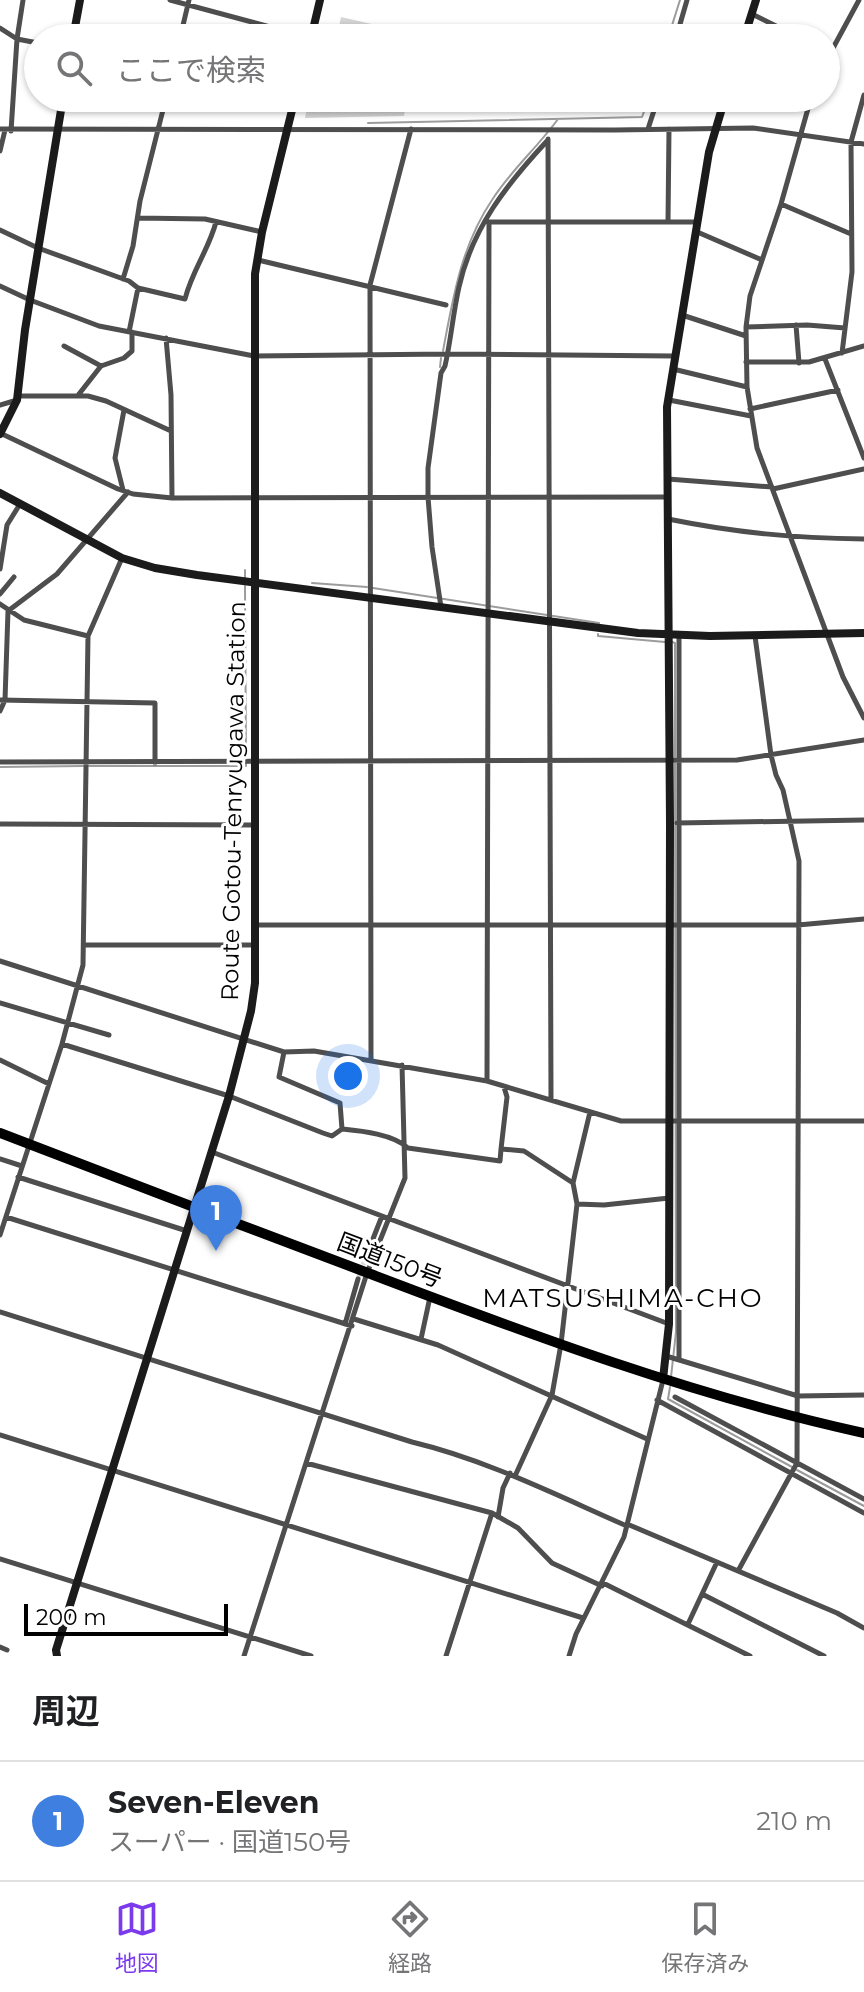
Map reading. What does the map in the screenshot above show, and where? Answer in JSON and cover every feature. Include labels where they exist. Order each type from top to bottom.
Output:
[{"type":"highway","name":"国道150号","points":[[0,1133],[363,1276],[663,1379],[797,1418],[864,1433]]},
{"type":"street","points":[[0,151],[23,0]]},
{"type":"street","points":[[76,24],[80,0]]},
{"type":"street","points":[[170,0],[189,2],[264,24]]},
{"type":"street","points":[[314,24],[320,0]]},
{"type":"street","points":[[680,24],[687,0]]},
{"type":"street","points":[[749,24],[756,0]]},
{"type":"street","points":[[840,32],[859,0]]},
{"type":"street","points":[[184,24],[189,2]]},
{"type":"street","points":[[752,14],[772,24]]},
{"type":"street","points":[[0,28],[24,40]]},
{"type":"street","points":[[842,353],[852,272],[851,142],[864,95]]},
{"type":"street","points":[[61,112],[17,398],[0,433],[126,491],[172,498],[668,497]]},
{"type":"street","points":[[123,279],[163,112]]},
{"type":"street","points":[[0,493],[122,558],[155,568],[255,584],[254,356],[257,260],[292,112]]},
{"type":"street","points":[[648,129],[653,112]]},
{"type":"street","points":[[679,1360],[674,635],[668,519],[668,400],[696,226],[721,112]]},
{"type":"street","points":[[807,112],[750,296],[746,327],[747,387],[757,448],[843,677],[864,718]]},
{"type":"street","points":[[5,130],[288,128],[552,131],[753,128],[864,144]]},
{"type":"street","points":[[371,1061],[370,285],[411,129]]},
{"type":"street","points":[[668,222],[669,129]]},
{"type":"street","points":[[441,608],[428,497],[428,468],[442,370],[448,354],[459,284],[472,243],[495,202],[552,131]]},
{"type":"street","points":[[548,139],[551,1100]]},
{"type":"street","points":[[781,204],[851,234]]},
{"type":"street","points":[[138,218],[205,219],[262,232]]},
{"type":"street","points":[[0,230],[38,248],[123,279],[138,288],[185,299],[192,275],[207,252],[216,222]]},
{"type":"street","points":[[487,1081],[489,222],[668,222],[696,226],[762,260]]},
{"type":"street","points":[[257,260],[446,305]]},
{"type":"street","points":[[0,286],[99,326],[254,356],[674,356]]},
{"type":"street","points":[[78,394],[101,366],[124,358],[132,351],[130,332],[138,288]]},
{"type":"street","points":[[681,314],[746,336]]},
{"type":"street","points":[[746,327],[796,325],[845,328]]},
{"type":"street","points":[[796,325],[799,363]]},
{"type":"street","points":[[166,338],[172,498]]},
{"type":"street","points":[[64,346],[101,366]]},
{"type":"street","points":[[746,362],[799,363],[825,359],[864,346]]},
{"type":"street","points":[[825,359],[864,458]]},
{"type":"street","points":[[672,368],[747,387]]},
{"type":"street","points":[[668,400],[750,413],[838,390]]},
{"type":"street","points":[[0,405],[17,398],[78,394],[106,401],[171,431]]},
{"type":"street","points":[[124,410],[115,458],[126,491]]},
{"type":"street","points":[[668,479],[773,488],[864,469]]},
{"type":"street","points":[[0,711],[8,611],[57,574],[126,491]]},
{"type":"street","points":[[0,569],[7,525],[20,504]]},
{"type":"street","points":[[668,519],[726,531],[789,538],[864,539]]},
{"type":"street","points":[[0,1235],[62,1044],[83,965],[88,636],[122,558]]},
{"type":"street","points":[[0,577],[7,585]]},
{"type":"street","points":[[0,594],[14,577]]},
{"type":"street","name":"Route Gotou-Tenryugawa Station","points":[[54,1654],[245,1039],[255,983],[255,584],[550,623],[674,635],[864,633]]},
{"type":"street","points":[[0,604],[38,625],[88,636]]},
{"type":"street","points":[[738,1571],[797,1463],[799,861],[783,790],[771,755],[755,635]]},
{"type":"street","points":[[2,700],[155,703],[155,763]]},
{"type":"street","points":[[0,762],[737,760],[864,740]]},
{"type":"street","points":[[674,823],[864,820]]},
{"type":"street","points":[[0,824],[255,825]]},
{"type":"street","points":[[255,925],[798,925],[864,919]]},
{"type":"street","points":[[84,945],[255,945]]},
{"type":"street","points":[[0,961],[284,1052],[314,1051],[487,1081],[621,1121],[864,1121]]},
{"type":"street","points":[[0,1003],[109,1035]]},
{"type":"street","points":[[62,1044],[229,1096],[332,1136],[342,1129],[378,1135],[405,1144],[408,1148],[500,1161],[507,1097],[504,1086]]},
{"type":"street","points":[[284,1052],[279,1077],[340,1103],[342,1129]]},
{"type":"street","points":[[0,1060],[49,1084]]},
{"type":"street","points":[[367,1254],[405,1178],[402,1065]]},
{"type":"street","points":[[446,1656],[503,1488],[552,1395],[577,1204],[573,1183],[590,1112]]},
{"type":"street","points":[[569,1656],[583,1618],[619,1550],[663,1379],[669,1324],[669,1198],[675,1121]]},
{"type":"street","points":[[501,1149],[524,1151],[573,1183]]},
{"type":"street","points":[[211,1151],[669,1324]]},
{"type":"street","points":[[0,1159],[22,1166]]},
{"type":"street","points":[[18,1177],[187,1231]]},
{"type":"street","points":[[577,1204],[604,1205],[669,1198]]},
{"type":"street","points":[[6,1217],[348,1325]]},
{"type":"street","points":[[244,1656],[323,1413],[363,1276],[386,1218]]},
{"type":"street","points":[[348,1325],[354,1319],[363,1276]]},
{"type":"street","points":[[421,1339],[430,1297]]},
{"type":"street","points":[[0,1312],[412,1442],[453,1452],[512,1474],[864,1626]]},
{"type":"street","points":[[354,1319],[421,1339],[647,1439]]},
{"type":"street","points":[[666,1356],[798,1396],[864,1395]]},
{"type":"street","points":[[675,1397],[864,1499]]},
{"type":"street","points":[[657,1400],[864,1513]]},
{"type":"street","points":[[694,1420],[700,1410]]},
{"type":"street","points":[[0,1435],[583,1618]]},
{"type":"street","points":[[306,1463],[495,1515],[518,1528],[552,1563],[688,1624],[750,1656]]},
{"type":"street","points":[[0,1559],[311,1656]]},
{"type":"street","points":[[688,1624],[717,1562]]},
{"type":"street","points":[[702,1594],[824,1656]]},
{"type":"shaded area","points":[[341,17],[372,24],[340,24]]},
{"type":"shaded area","points":[[306,112],[405,112],[404,116],[305,118]]},
{"type":"waterway","points":[[672,24],[680,0]]},
{"type":"waterway","points":[[368,123],[642,117],[644,112]]},
{"type":"waterway","points":[[443,351],[460,273],[481,218],[508,179],[558,119]]},
{"type":"waterway","points":[[440,367],[441,358]]},
{"type":"waterway","points":[[245,570],[245,579]]},
{"type":"waterway","points":[[312,583],[367,587]]},
{"type":"waterway","points":[[89,766],[246,766],[245,586]]},
{"type":"waterway","points":[[373,588],[599,623]]},
{"type":"waterway","points":[[598,634],[665,642]]},
{"type":"waterway","points":[[672,642],[675,643],[675,757]]},
{"type":"waterway","points":[[671,1377],[676,1332],[675,763]]},
{"type":"waterway","points":[[0,767],[83,766]]},
{"type":"waterway","points":[[670,1387],[668,1399],[792,1467]]},
{"type":"waterway","points":[[797,1470],[864,1506]]},
{"type":"tunnel","points":[[358,1279],[367,1254]]},
{"type":"place","name":"Seven-Eleven","points":[[216,1251]]},
{"type":"district","name":"MATSUSHIMA-CHO","points":[[623,1298]]}]
